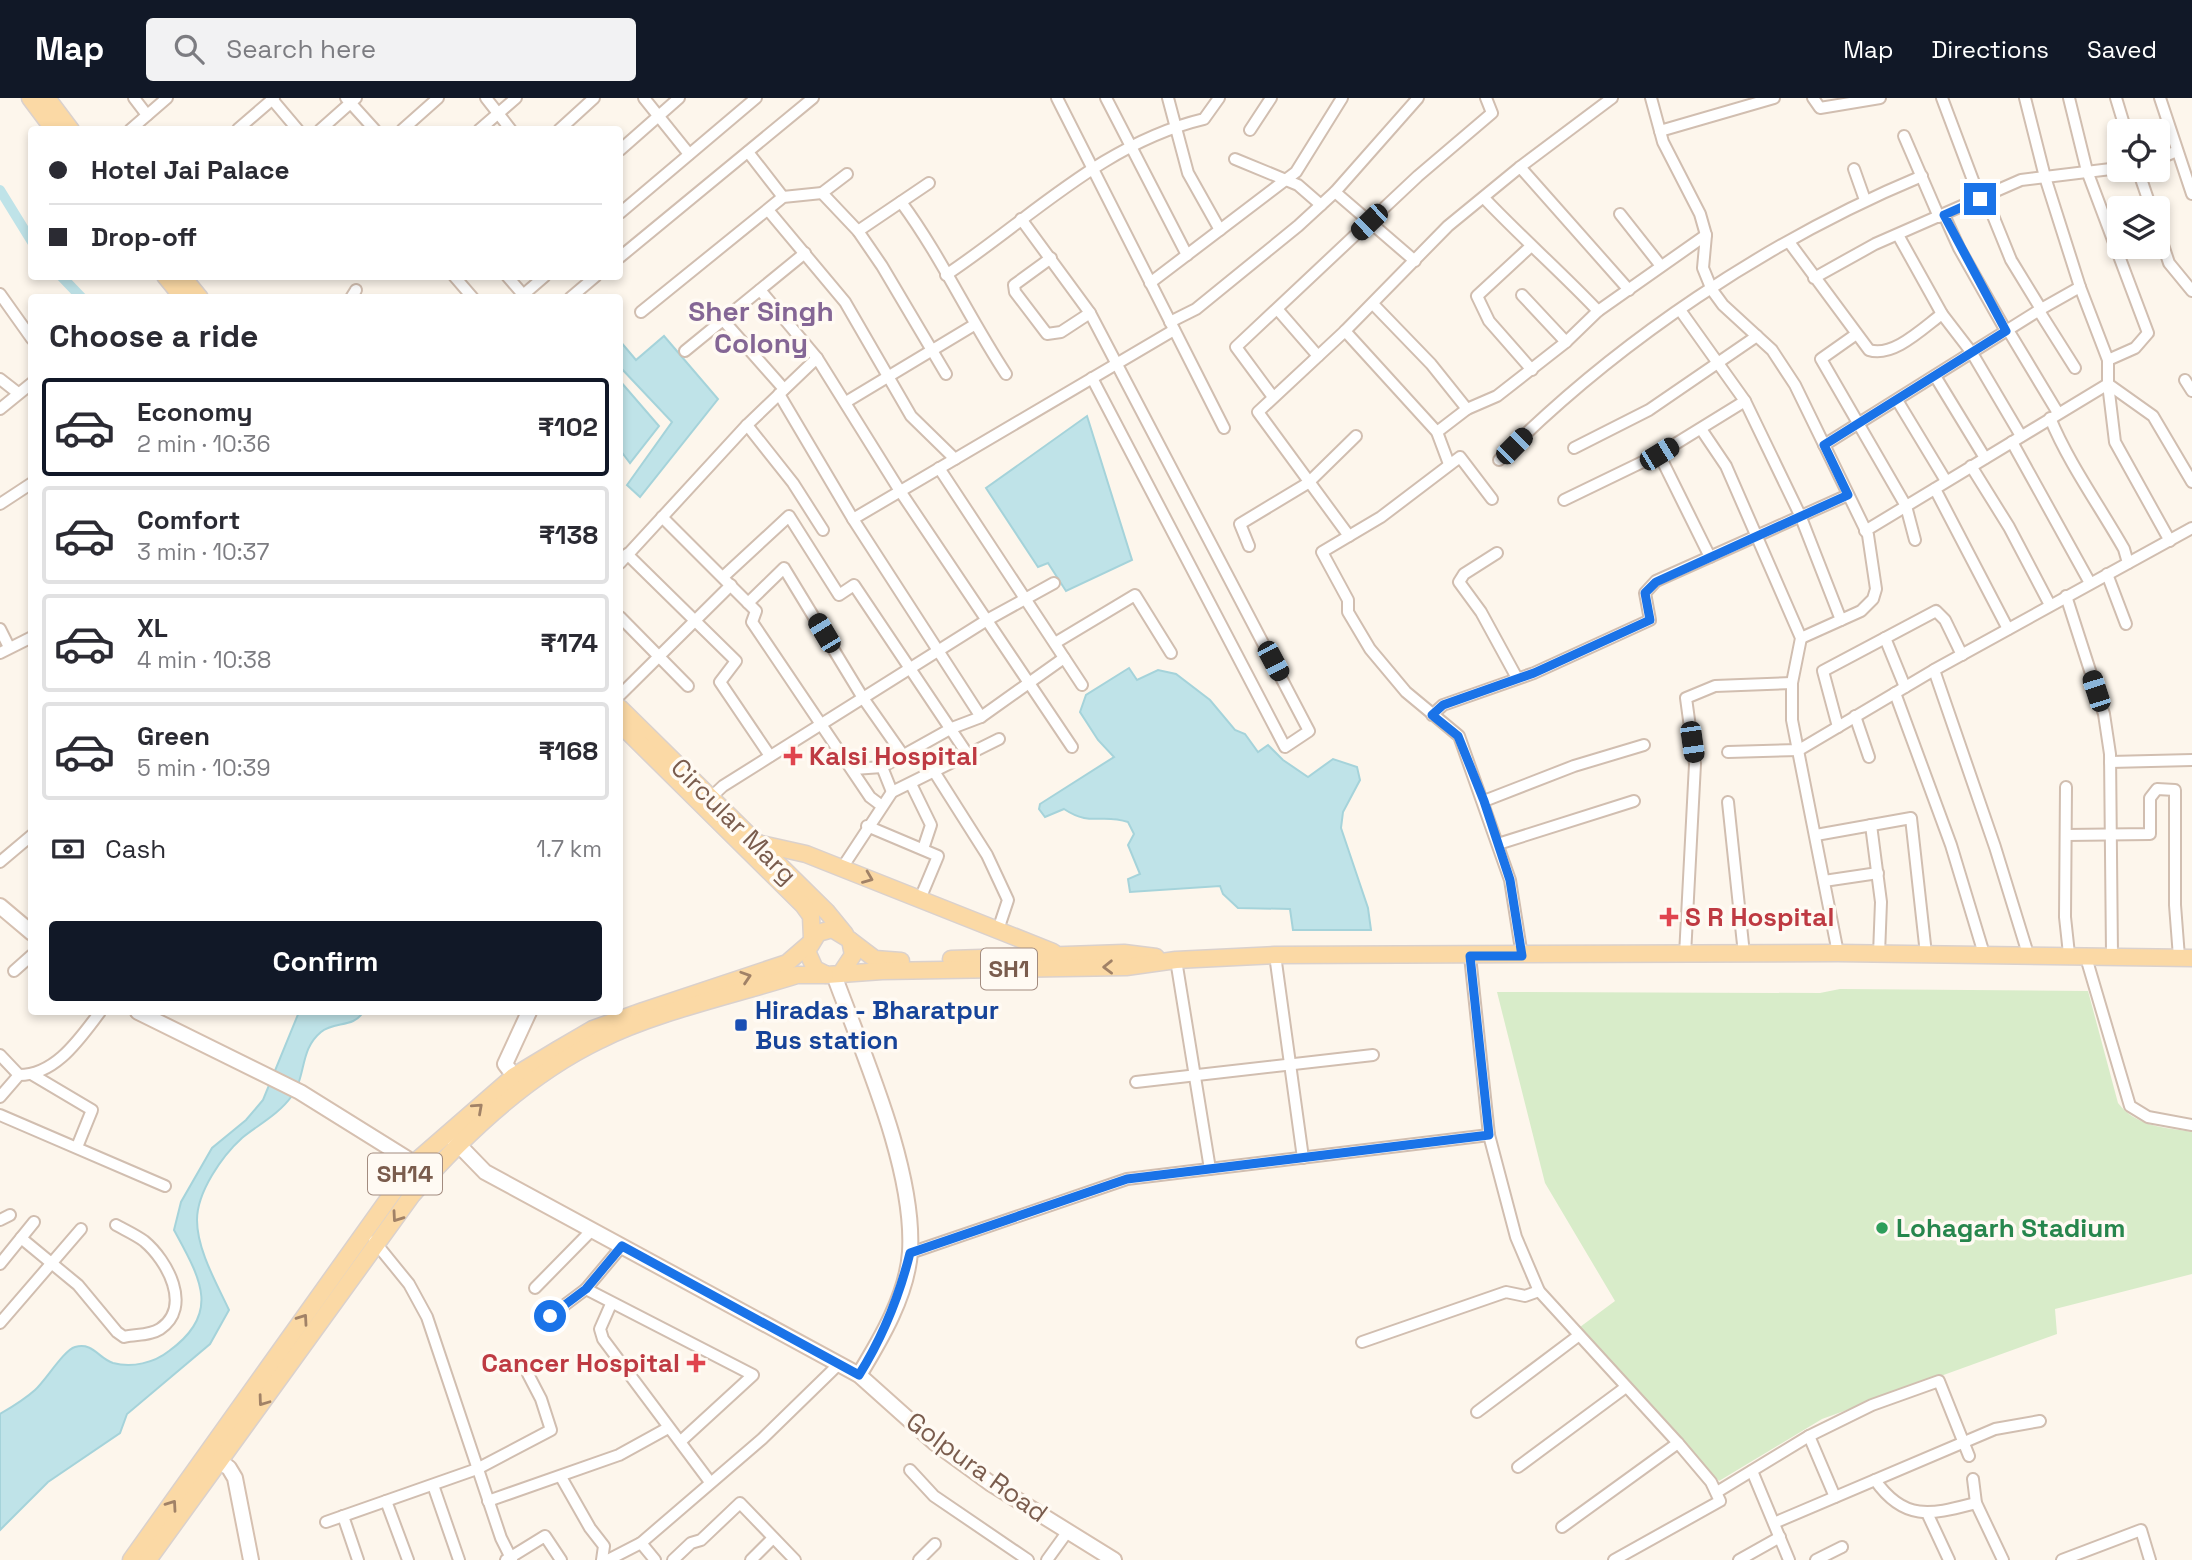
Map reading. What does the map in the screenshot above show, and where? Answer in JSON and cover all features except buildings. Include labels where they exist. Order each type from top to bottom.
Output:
[{"type":"main road","points":[[30,98],[51,126]]},
{"type":"main road","points":[[47,98],[68,126]]},
{"type":"main road","points":[[168,280],[180,294]]},
{"type":"main road","points":[[185,280],[197,294]]},
{"type":"main road","name":"Circular Marg","points":[[623,711],[803,905],[813,924],[811,941]]},
{"type":"main road","name":"Circular Marg","points":[[623,727],[706,802],[757,843],[848,938]]},
{"type":"main road","points":[[757,843],[806,854],[1061,955]]},
{"type":"main road","points":[[825,930],[848,938],[851,962],[834,974],[810,964],[811,941],[825,930]]},
{"type":"main road","name":"SH1","points":[[848,938],[864,953],[888,961],[1124,953],[1176,960]]},
{"type":"main road","name":"SH14","points":[[148,1560],[213,1457],[413,1165],[431,1149],[454,1140],[519,1082],[593,1029],[787,963],[811,941]]},
{"type":"main road","name":"SH1","points":[[834,974],[1126,967],[1176,960],[1275,955],[1838,953],[2112,954],[2186,957]]},
{"type":"main road","name":"SH14","points":[[519,1082],[601,1038],[797,975],[834,974]]},
{"type":"main road","name":"SH14","points":[[131,1560],[426,1179],[443,1162],[454,1140]]},
{"type":"main road","points":[[431,1149],[438,1147],[443,1150],[443,1162]]},
{"type":"main road","points":[[413,1165],[409,1175],[412,1180],[421,1182],[426,1179]]},
{"type":"street","points":[[134,98],[147,115]]},
{"type":"street","points":[[135,126],[167,98]]},
{"type":"street","points":[[406,126],[438,98]]},
{"type":"street","points":[[486,98],[508,126]]},
{"type":"street","points":[[483,126],[516,98]]},
{"type":"street","points":[[563,126],[594,98]]},
{"type":"street","points":[[644,98],[690,154]]},
{"type":"street","points":[[623,147],[680,98]]},
{"type":"street","points":[[623,210],[756,98]]},
{"type":"street","points":[[623,255],[813,98]]},
{"type":"street","points":[[1057,98],[1224,428]]},
{"type":"street","points":[[1106,98],[1187,255]]},
{"type":"street","points":[[1168,98],[1168,106],[1178,125],[1188,173],[1220,230]]},
{"type":"street","points":[[946,275],[1092,167],[1178,125],[1204,119],[1219,98]]},
{"type":"street","points":[[1250,130],[1271,98]]},
{"type":"street","points":[[1150,283],[1296,172],[1342,98]]},
{"type":"street","points":[[853,519],[1118,363],[1196,309],[1335,192],[1418,98]]},
{"type":"street","points":[[1273,397],[1236,347],[1369,222],[1483,124],[1492,113],[1486,98]]},
{"type":"street","points":[[1349,536],[1258,412],[1373,304],[1448,226],[1520,167],[1612,98]]},
{"type":"street","points":[[1651,98],[1660,131],[1700,214],[1706,235],[1703,268],[1712,290],[1723,305],[1772,350],[1795,385],[1865,531],[1876,589],[1872,599],[1861,611],[1801,638]]},
{"type":"street","points":[[1660,131],[1774,98]]},
{"type":"street","points":[[1813,98],[1820,108],[1880,98]]},
{"type":"street","points":[[1942,98],[1982,198],[2011,260],[2075,368]]},
{"type":"street","points":[[2025,98],[2045,177],[2080,287],[2108,360],[2115,442],[2170,541]]},
{"type":"street","points":[[2068,98],[2087,171],[2148,333],[2135,348],[2108,360]]},
{"type":"street","points":[[2116,98],[2122,119]]},
{"type":"street","points":[[2160,98],[2192,194]]},
{"type":"street","points":[[242,126],[272,99],[295,126]]},
{"type":"street","points":[[324,126],[351,99],[372,126]]},
{"type":"street","points":[[1904,136],[1942,216],[2054,416],[2066,457],[2080,473],[2124,549],[2128,563]]},
{"type":"street","points":[[2170,154],[2177,151]]},
{"type":"street","points":[[748,152],[783,197]]},
{"type":"street","points":[[1235,159],[1285,179],[1321,205]]},
{"type":"street","points":[[1520,167],[1629,290]]},
{"type":"street","points":[[1814,278],[1898,235],[2021,180],[2107,168]]},
{"type":"street","points":[[1854,169],[1865,200]]},
{"type":"street","points":[[641,312],[783,197],[822,193],[847,174]]},
{"type":"street","points":[[1499,460],[1542,417],[1680,310],[1789,242],[1865,200],[1922,176]]},
{"type":"street","points":[[858,231],[929,183]]},
{"type":"street","points":[[1335,192],[1415,261]]},
{"type":"street","points":[[822,193],[858,231],[882,266],[946,374]]},
{"type":"street","points":[[1484,198],[1530,247],[1550,261],[1598,311]]},
{"type":"street","points":[[901,202],[923,232],[974,325],[1006,374]]},
{"type":"street","points":[[768,210],[845,302],[911,416],[955,459]]},
{"type":"street","points":[[1620,214],[1661,266]]},
{"type":"street","points":[[1021,219],[1090,313],[1310,731],[1285,747],[1092,378]]},
{"type":"street","points":[[1437,432],[1467,409],[1497,396],[1566,342],[1598,311],[1706,235]]},
{"type":"street","points":[[1898,235],[1942,314],[1972,353],[2090,583]]},
{"type":"street","points":[[1789,242],[1855,335],[1869,350],[1885,351],[1942,314]]},
{"type":"street","points":[[1530,247],[1477,296],[1489,321],[1532,370]]},
{"type":"street","points":[[685,351],[805,253]]},
{"type":"street","points":[[1051,258],[1013,285],[1015,292],[1047,334],[1061,332],[1090,313]]},
{"type":"street","points":[[2168,259],[2192,292]]},
{"type":"street","points":[[457,280],[470,294]]},
{"type":"street","points":[[511,280],[523,294]]},
{"type":"street","points":[[527,294],[541,280]]},
{"type":"street","points":[[575,294],[591,280]]},
{"type":"street","points":[[1824,445],[2080,287]]},
{"type":"street","points":[[760,290],[817,358],[900,491],[1072,747]]},
{"type":"street","points":[[0,293],[28,333]]},
{"type":"street","points":[[1522,295],[1566,342]]},
{"type":"street","points":[[1373,304],[1431,365],[1467,409]]},
{"type":"street","points":[[1278,310],[1318,356]]},
{"type":"street","points":[[1680,310],[1720,362],[1745,401],[1800,515],[1841,620]]},
{"type":"street","points":[[723,320],[781,392],[853,519],[981,717]]},
{"type":"street","points":[[845,402],[974,325]]},
{"type":"street","points":[[1345,331],[1437,432],[1449,464]]},
{"type":"street","points":[[1855,335],[1821,359],[1906,506],[1915,540]]},
{"type":"street","points":[[1574,448],[1648,410],[1757,336]]},
{"type":"street","points":[[770,756],[720,682],[736,662],[695,619],[623,559],[747,425],[817,358]]},
{"type":"street","points":[[1935,376],[1985,458]]},
{"type":"street","points":[[0,379],[18,393]]},
{"type":"street","points":[[2185,380],[2192,391]]},
{"type":"street","points":[[1865,531],[2108,384]]},
{"type":"street","points":[[2108,384],[2153,416],[2192,482]]},
{"type":"street","points":[[0,410],[28,386]]},
{"type":"street","points":[[1897,400],[1946,481]]},
{"type":"street","points":[[1564,500],[1659,454],[1745,401]]},
{"type":"street","points":[[747,425],[793,483],[823,530]]},
{"type":"street","points":[[1701,429],[1726,466],[1801,638],[1792,683],[1792,720],[1838,953]]},
{"type":"street","points":[[1249,546],[1240,524],[1308,483],[1356,436]]},
{"type":"street","points":[[1659,454],[1710,557]]},
{"type":"street","points":[[1492,499],[1466,461],[1460,457],[1423,487],[1322,552],[1348,600],[1348,612],[1387,671],[1458,736],[1484,801],[1510,880],[1522,956]]},
{"type":"street","points":[[1971,466],[2009,527],[2050,605]]},
{"type":"street","points":[[939,468],[1082,685]]},
{"type":"street","points":[[0,504],[28,486]]},
{"type":"street","points":[[1934,489],[2008,628]]},
{"type":"street","points":[[1432,715],[1443,705],[1517,678],[1650,620],[1645,593],[1656,582],[1848,495]]},
{"type":"street","points":[[623,692],[695,619],[789,516],[839,595],[854,585],[968,755]]},
{"type":"street","points":[[662,517],[756,611],[752,622],[870,797],[882,806]]},
{"type":"street","points":[[1728,752],[1799,750],[2008,628],[2192,528]]},
{"type":"street","points":[[1497,553],[1464,574],[1459,582],[1481,612],[1517,678]]},
{"type":"street","points":[[748,603],[784,568],[863,698],[903,755]]},
{"type":"street","points":[[2107,574],[2126,624]]},
{"type":"street","points":[[706,802],[770,756],[938,650],[1054,583]]},
{"type":"street","points":[[1055,643],[1135,595],[1171,653]]},
{"type":"street","points":[[2066,596],[2104,715],[2110,762],[2112,954]]},
{"type":"street","points":[[1838,727],[1823,671],[1936,611],[1945,620],[1962,655]]},
{"type":"street","points":[[623,620],[688,686]]},
{"type":"street","points":[[0,629],[5,650],[28,639]]},
{"type":"street","points":[[1885,638],[1984,954]]},
{"type":"street","points":[[853,769],[882,767],[952,728],[981,717],[1064,658]]},
{"type":"street","points":[[1934,670],[1995,847],[2028,954]]},
{"type":"street","points":[[1685,955],[1695,764],[1686,698],[1715,686],[1792,683]]},
{"type":"street","points":[[1855,716],[1869,757]]},
{"type":"street","points":[[842,868],[867,826],[892,792],[999,739]]},
{"type":"street","points":[[1484,801],[1574,766],[1644,745]]},
{"type":"street","points":[[2110,762],[2192,760]]},
{"type":"street","points":[[882,767],[892,792]]},
{"type":"street","points":[[935,773],[987,855],[1008,900],[998,930]]},
{"type":"street","points":[[911,784],[931,825],[923,849]]},
{"type":"street","points":[[2066,787],[2065,917],[2130,1107],[2148,1117],[2192,1125]]},
{"type":"street","points":[[2066,835],[2150,834],[2150,798],[2157,789],[2175,790],[2175,905],[2186,957]]},
{"type":"street","points":[[1498,844],[1633,801]]},
{"type":"street","points":[[1728,802],[1744,954]]},
{"type":"street","points":[[1816,835],[1911,818],[1926,954]]},
{"type":"street","points":[[1871,825],[1878,873],[1879,954]]},
{"type":"street","points":[[867,826],[938,856],[920,899]]},
{"type":"street","points":[[0,862],[28,838]]},
{"type":"street","points":[[1825,881],[1878,873]]},
{"type":"street","points":[[0,906],[28,930]]},
{"type":"street","points":[[1275,955],[1303,1158]]},
{"type":"street","points":[[1470,956],[1489,1135],[1516,1237],[1539,1291],[1678,1443],[1717,1492],[1720,1501],[1614,1560]]},
{"type":"street","points":[[14,971],[28,959]]},
{"type":"street","points":[[1176,960],[1210,1169]]},
{"type":"street","points":[[834,974],[884,1112],[904,1181],[910,1253],[897,1302],[878,1345],[859,1375]]},
{"type":"street","points":[[33,1075],[69,1052],[98,1015]]},
{"type":"street","points":[[149,1015],[300,1092],[413,1165]]},
{"type":"street","points":[[519,1082],[505,1064],[528,1015]]},
{"type":"street","points":[[0,1055],[19,1075],[33,1075],[92,1110],[77,1147]]},
{"type":"street","points":[[1136,1082],[1373,1055]]},
{"type":"street","points":[[0,1097],[19,1075]]},
{"type":"street","points":[[0,1115],[165,1186]]},
{"type":"street","points":[[910,1253],[1127,1179],[1489,1135]]},
{"type":"street","name":"Golpura Road","points":[[454,1140],[485,1172],[859,1375],[935,1443],[990,1483],[1114,1560]]},
{"type":"street","points":[[0,1264],[34,1222]]},
{"type":"street","points":[[21,1238],[78,1285],[124,1337],[149,1334],[171,1319],[176,1306],[174,1285],[160,1260],[144,1241],[116,1225]]},
{"type":"street","points":[[0,1323],[81,1229]]},
{"type":"street","points":[[534,1288],[592,1230]]},
{"type":"street","points":[[365,1232],[409,1284],[423,1308],[510,1559],[545,1535],[561,1560]]},
{"type":"street","points":[[550,1316],[586,1289],[622,1246]]},
{"type":"street","points":[[586,1289],[753,1375],[681,1441]]},
{"type":"street","points":[[1362,1342],[1448,1309],[1506,1292],[1525,1296],[1539,1291]]},
{"type":"street","points":[[611,1304],[600,1329],[603,1339],[709,1482]]},
{"type":"street","points":[[1476,1412],[1578,1336]]},
{"type":"street","points":[[608,1560],[641,1543],[762,1439],[839,1364]]},
{"type":"street","points":[[326,1522],[477,1469],[551,1430],[541,1399],[528,1374]]},
{"type":"street","points":[[1717,1492],[1809,1436],[1872,1405],[1938,1381],[1969,1456]]},
{"type":"street","points":[[1518,1467],[1626,1387]]},
{"type":"street","points":[[1774,1523],[1995,1429],[2040,1420]]},
{"type":"street","points":[[488,1501],[619,1455],[668,1428]]},
{"type":"street","points":[[1809,1436],[1835,1497]]},
{"type":"street","points":[[1562,1527],[1678,1443]]},
{"type":"street","points":[[213,1457],[229,1468],[235,1478],[251,1560]]},
{"type":"street","points":[[910,1470],[943,1503],[1028,1560]]},
{"type":"street","points":[[1752,1471],[1789,1560]]},
{"type":"street","points":[[561,1477],[604,1546],[602,1560]]},
{"type":"street","points":[[1973,1479],[1976,1503],[2003,1560]]},
{"type":"street","points":[[1875,1480],[1885,1494],[1928,1515],[1949,1560]]},
{"type":"street","points":[[433,1485],[459,1560]]},
{"type":"street","points":[[386,1501],[408,1560]]},
{"type":"street","points":[[673,1560],[691,1543],[701,1540],[740,1503],[795,1560]]},
{"type":"street","points":[[1928,1515],[1976,1503]]},
{"type":"street","points":[[343,1516],[358,1560]]},
{"type":"street","points":[[2062,1560],[2141,1530],[2150,1560]]},
{"type":"street","points":[[1047,1560],[1068,1531]]},
{"type":"street","points":[[751,1560],[773,1538]]},
{"type":"street","points":[[1739,1560],[1780,1538]]},
{"type":"street","points":[[641,1543],[654,1560]]},
{"type":"street","points":[[919,1560],[935,1544]]},
{"type":"street","points":[[1816,1560],[1842,1547]]},
{"type":"green space","name":"Lohagarh Stadium","points":[[1840,989],[2088,991],[2118,1103],[2125,1111],[2142,1121],[2192,1132],[2192,1274],[2055,1309],[2057,1334],[1822,1419],[1719,1481],[1580,1327],[1615,1301],[1545,1183],[1497,992],[1820,993]]},
{"type":"water","points":[[664,336],[718,399],[640,497],[627,485],[672,422],[623,370],[623,345],[636,360]]},
{"type":"water","points":[[623,384],[659,426],[630,463],[623,454]]},
{"type":"water","points":[[1087,416],[1132,560],[1066,591],[1048,563],[1038,567],[986,488]]},
{"type":"water","points":[[1129,668],[1137,680],[1158,670],[1176,674],[1210,700],[1235,730],[1245,734],[1258,752],[1268,745],[1283,760],[1308,777],[1333,759],[1357,767],[1360,780],[1343,812],[1341,828],[1368,908],[1371,930],[1293,930],[1290,909],[1238,908],[1223,894],[1220,886],[1130,892],[1128,879],[1140,874],[1128,845],[1134,834],[1128,822],[1089,819],[1064,809],[1045,817],[1039,809],[1040,804],[1114,757],[1098,740],[1080,712],[1086,695]]},
{"type":"water","points":[[298,1015],[361,1015],[354,1020],[326,1029],[314,1039],[291,1097],[234,1146],[206,1186],[198,1209],[200,1243],[229,1310],[210,1344],[127,1414],[120,1433],[48,1482],[0,1530],[0,1414],[35,1390],[75,1347],[86,1347],[108,1361],[128,1365],[157,1359],[185,1337],[196,1323],[201,1309],[201,1294],[192,1264],[174,1230],[181,1202],[212,1148],[246,1120],[263,1100]]},
{"type":"waterway","points":[[0,190],[28,236]]},
{"type":"waterway","points":[[65,280],[78,294]]},
{"type":"place","name":"Kalsi Hospital","points":[[793,756]]},
{"type":"place","name":"S R Hospital","points":[[1669,917]]},
{"type":"place","name":"Hiradas - Bharatpur Bus station","points":[[741,1025]]},
{"type":"place","name":"Lohagarh Stadium","points":[[1882,1228]]},
{"type":"place","name":"Cancer Hospital","points":[[696,1363]]},
{"type":"district","name":"Sher Singh Colony","points":[[761,327]]},
{"type":"route","points":[[550,1316],[586,1289],[622,1246],[859,1375],[878,1345],[897,1302],[910,1253],[1127,1179],[1489,1135],[1470,956],[1522,956],[1510,880],[1484,801],[1458,736],[1432,715],[1443,705],[1534,673],[1650,620],[1645,593],[1656,582],[1848,495],[1824,445],[2006,331],[1959,248],[1944,215],[1980,199]]}]
